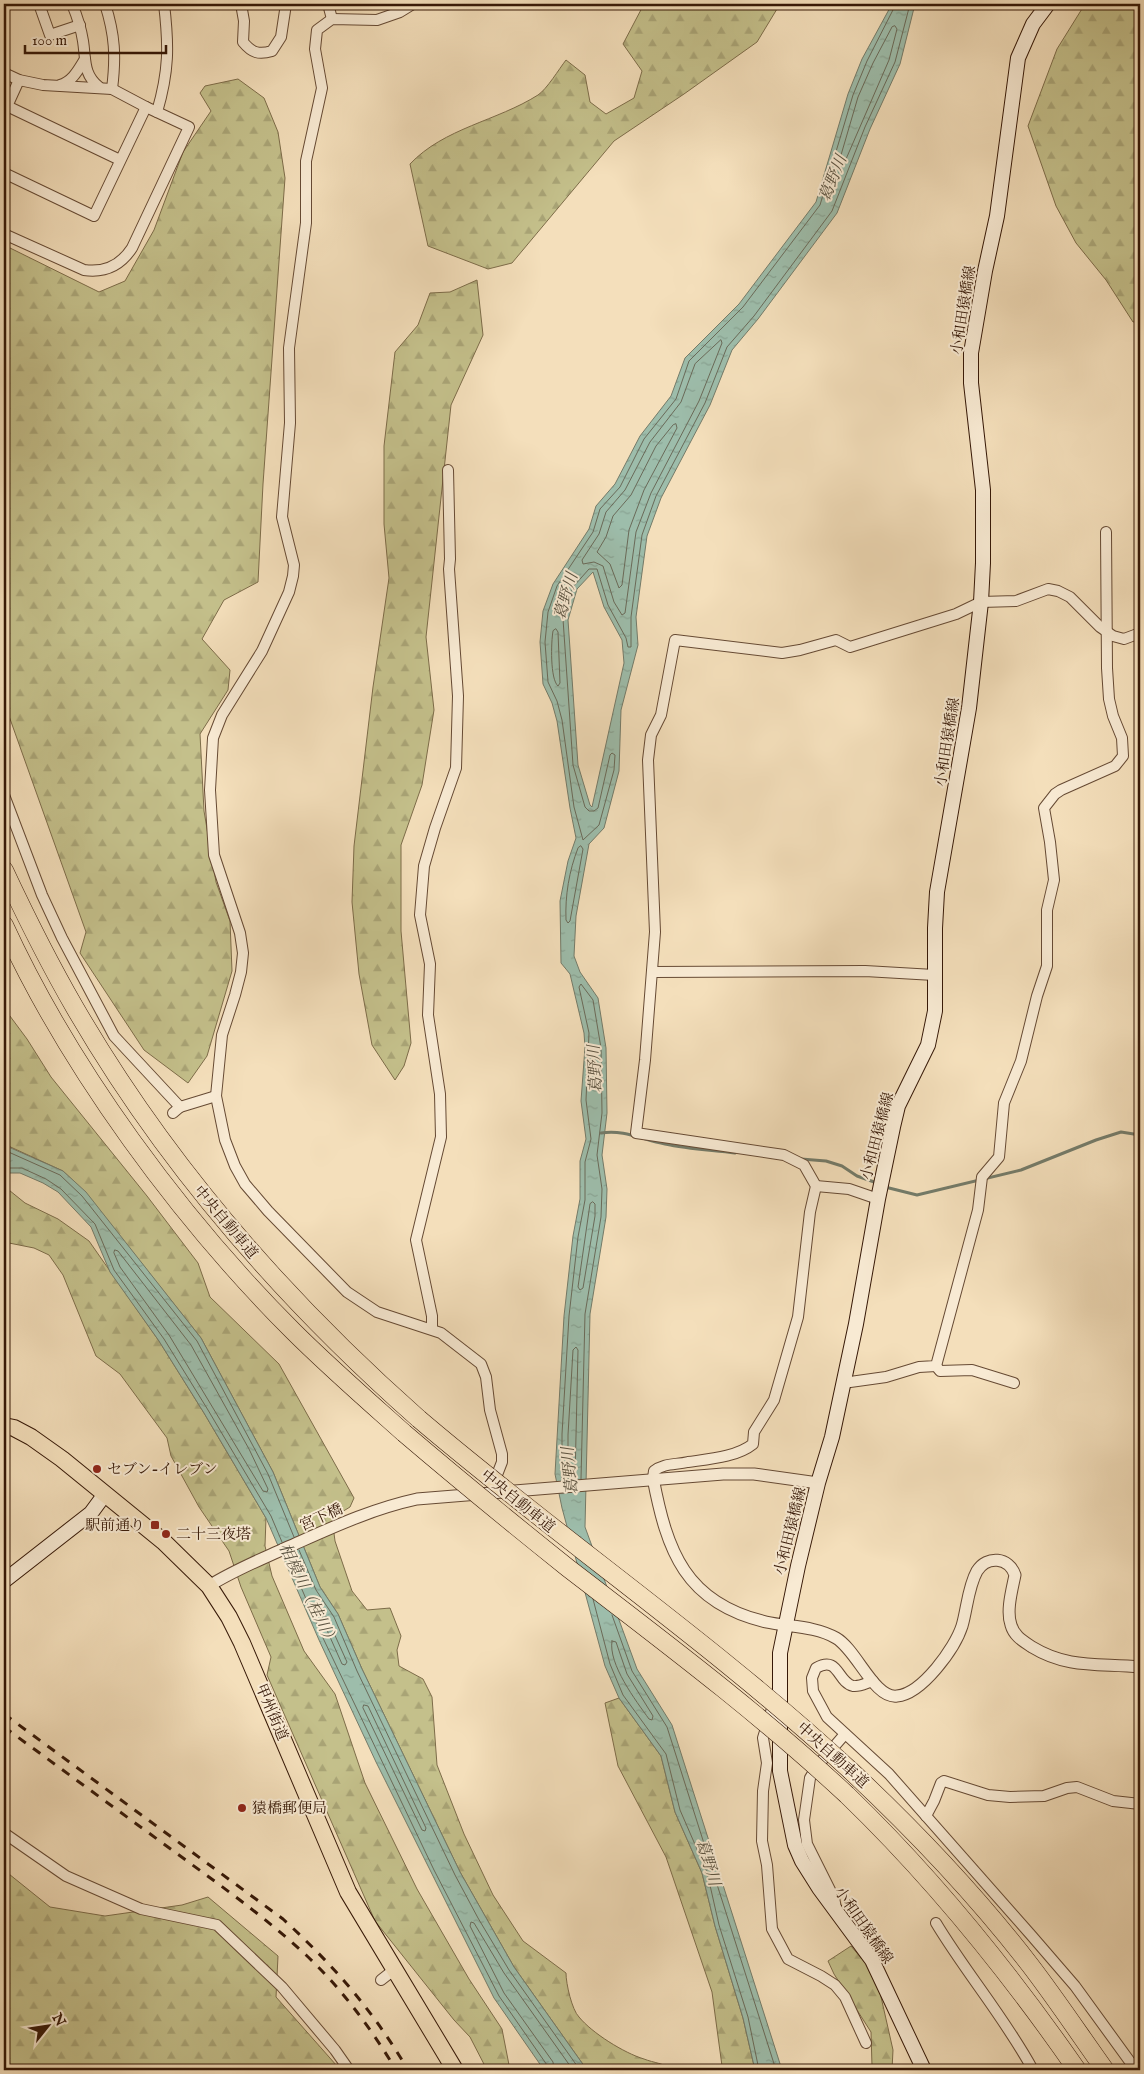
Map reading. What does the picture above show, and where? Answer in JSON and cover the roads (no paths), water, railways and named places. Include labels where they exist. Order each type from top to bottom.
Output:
[{"type":"highway","name":"中央自動車道","points":[[4,870],[50,963],[75,1008],[131,1097],[188,1177],[230,1229],[311,1318],[420,1419],[527,1508],[769,1698],[851,1771],[928,1847],[988,1914],[1053,1996],[1105,2070]]},
{"type":"highway","name":"中央自動車道","points":[[4,925],[44,1001],[83,1068],[116,1117],[176,1197],[226,1258],[292,1330],[404,1433],[515,1526],[754,1712],[799,1750],[847,1795],[900,1848],[956,1911],[1014,1984],[1078,2070]]},
{"type":"highway","name":"甲州街道","points":[[4,1426],[14,1428],[31,1436],[164,1542],[209,1586],[229,1617],[242,1643],[348,1892],[454,2070]]},
{"type":"main road","name":"小和田猿橋線","points":[[924,2070],[872,1960],[811,1875],[795,1845],[780,1771],[778,1687],[784,1626],[818,1483],[832,1437],[898,1106],[928,1045],[935,1011],[934,975],[937,892],[969,708],[984,563],[982,490],[971,353],[985,271],[998,216],[1018,58],[1032,24],[1048,4]]},
{"type":"main road","points":[[4,1581],[91,1513],[105,1494]]},
{"type":"street","points":[[39,4],[50,35],[80,26]]},
{"type":"street","points":[[72,4],[80,26],[88,82]]},
{"type":"street","points":[[105,4],[111,22],[115,48],[112,89]]},
{"type":"street","points":[[157,112],[165,87],[168,61],[164,4]]},
{"type":"street","points":[[241,4],[244,21],[243,42],[251,51],[262,54],[272,51],[281,36],[286,4]]},
{"type":"street","points":[[328,4],[332,20]]},
{"type":"street","points":[[413,4],[400,12],[377,20],[332,20],[317,30],[315,48],[322,88],[306,161],[306,223],[288,348],[290,423],[282,517],[294,565],[293,576],[281,610],[262,651],[222,715],[213,738],[210,790],[214,855],[240,933],[243,953],[236,995],[222,1035],[216,1096],[225,1140],[233,1160],[245,1184],[268,1211],[356,1300],[376,1312],[391,1318],[432,1329],[477,1360],[484,1368],[490,1410],[502,1454],[502,1462],[491,1492]]},
{"type":"street","points":[[74,81],[85,59]]},
{"type":"street","points":[[4,73],[19,80],[43,86],[58,86],[74,81],[88,82],[99,87],[112,89],[189,126],[132,248],[122,261],[108,269],[84,270],[4,234]]},
{"type":"street","points":[[19,80],[6,109],[120,160]]},
{"type":"street","points":[[4,173],[94,216],[146,107]]},
{"type":"street","points":[[432,1329],[432,1316],[416,1240],[441,1137],[440,1094],[428,1015],[430,964],[420,915],[424,866],[456,768],[458,696],[449,569],[448,470]]},
{"type":"street","points":[[936,1366],[978,1210],[982,1182],[999,1157],[1004,1103],[1022,1061],[1038,996],[1048,966],[1047,910],[1054,880],[1044,808],[1055,794],[1061,790],[1115,766],[1123,756],[1122,738],[1113,716],[1109,699],[1106,532]]},
{"type":"street","points":[[1140,633],[1121,639],[1107,632],[1070,597],[1052,589],[1039,591],[1016,601],[981,602],[956,614],[850,647],[836,640],[800,650],[782,652],[675,640],[661,715],[651,734],[648,760],[655,932],[642,1094],[636,1133],[784,1155],[804,1165],[816,1186],[810,1212],[798,1317],[774,1400],[754,1432],[753,1444],[745,1451],[687,1463],[662,1465],[654,1471],[652,1478],[668,1539],[680,1564],[694,1582],[710,1597],[729,1609],[763,1621],[820,1631],[836,1638],[857,1658],[884,1693],[890,1696],[897,1696],[917,1688],[954,1644],[962,1627],[974,1577],[979,1569],[991,1560],[1002,1561],[1013,1570],[1015,1576],[1010,1621],[1014,1632],[1023,1641],[1046,1655],[1063,1661],[1140,1667]]},
{"type":"street","points":[[4,796],[6,814],[42,895],[62,938],[114,1036],[176,1110],[216,1096]]},
{"type":"street","points":[[652,972],[864,971],[934,975]]},
{"type":"street","points":[[816,1186],[849,1189],[878,1199]]},
{"type":"street","points":[[843,1382],[886,1377],[919,1367],[936,1366]]},
{"type":"street","points":[[936,1366],[940,1371],[972,1370],[1014,1383]]},
{"type":"street","name":"宮下橋","points":[[209,1586],[237,1570],[361,1515],[396,1503],[417,1499],[652,1478],[723,1474],[754,1474],[818,1483]]},
{"type":"street","points":[[873,1681],[859,1686],[849,1684],[836,1669],[829,1665],[821,1665],[814,1671],[812,1684],[817,1700],[827,1717],[889,1774],[1062,1969],[1136,2070]]},
{"type":"street","points":[[778,1687],[763,1738],[767,1763],[763,1792],[762,1841],[767,1865],[772,1929],[788,1959],[835,1985],[844,1997],[866,2043]]},
{"type":"street","points":[[837,1913],[834,1898],[807,1844],[804,1820],[810,1778],[818,1765],[845,1734]]},
{"type":"street","points":[[926,1816],[941,1783],[944,1782],[988,1795],[1010,1797],[1044,1796],[1067,1788],[1077,1787],[1113,1801],[1140,1804]]},
{"type":"street","points":[[4,1833],[66,1876],[141,1909],[217,1925],[282,1987],[335,2050],[349,2070]]},
{"type":"street","points":[[936,1923],[952,1950],[1001,2016],[1033,2070]]},
{"type":"street","points":[[381,1980],[395,1970]]},
{"type":"water","name":"葛野川","points":[[892,4],[915,4],[900,64],[870,129],[837,213],[758,319],[732,350],[710,405],[661,498],[647,536],[636,617],[638,645],[621,710],[619,771],[604,828],[589,844],[576,916],[574,956],[580,972],[598,998],[606,1048],[607,1113],[602,1155],[607,1189],[606,1217],[590,1314],[585,1527],[637,1669],[672,1725],[782,2070],[755,2070],[743,2018],[715,1926],[702,1873],[675,1812],[661,1756],[619,1698],[605,1666],[562,1508],[555,1474],[564,1316],[573,1236],[580,1199],[580,1161],[586,1139],[581,1101],[585,1047],[584,1033],[570,974],[561,963],[560,901],[568,861],[576,838],[557,721],[552,703],[543,684],[540,642],[543,611],[553,584],[589,529],[596,506],[615,484],[640,436],[671,396],[685,358],[739,304],[816,202],[848,94],[862,59]],"holes":[[[593,572],[604,607],[622,640],[624,663],[592,807],[578,765],[568,620],[577,589]]]},
{"type":"water","name":"相模川（桂川）","points":[[4,1145],[63,1171],[86,1192],[201,1338],[273,1472],[320,1587],[338,1614],[362,1669],[460,1872],[514,1967],[587,2070],[544,2070],[494,1998],[376,1762],[319,1640],[266,1518],[159,1341],[110,1272],[91,1227],[58,1192],[20,1173],[4,1173]]},
{"type":"waterway","points":[[601,1133],[618,1132],[674,1146],[735,1153]]},
{"type":"waterway","points":[[885,1187],[917,1195],[1021,1170],[1121,1132],[1140,1135]]},
{"type":"waterway","points":[[801,1159],[826,1161],[842,1166],[857,1176],[877,1183]]},
{"type":"railway","points":[[4,1714],[283,1919],[352,1990],[381,2027],[408,2070]]},
{"type":"railway","points":[[4,1727],[223,1887],[290,1941],[319,1968],[343,1995],[366,2024],[396,2070]]},
{"type":"place","name":"セブン-イレブン","points":[[97,1469]]},
{"type":"place","name":"駅前通り","points":[[155,1525]]},
{"type":"place","name":"二十三夜塔","points":[[166,1534]]},
{"type":"place","name":"猿橋郵便局","points":[[242,1808]]}]
